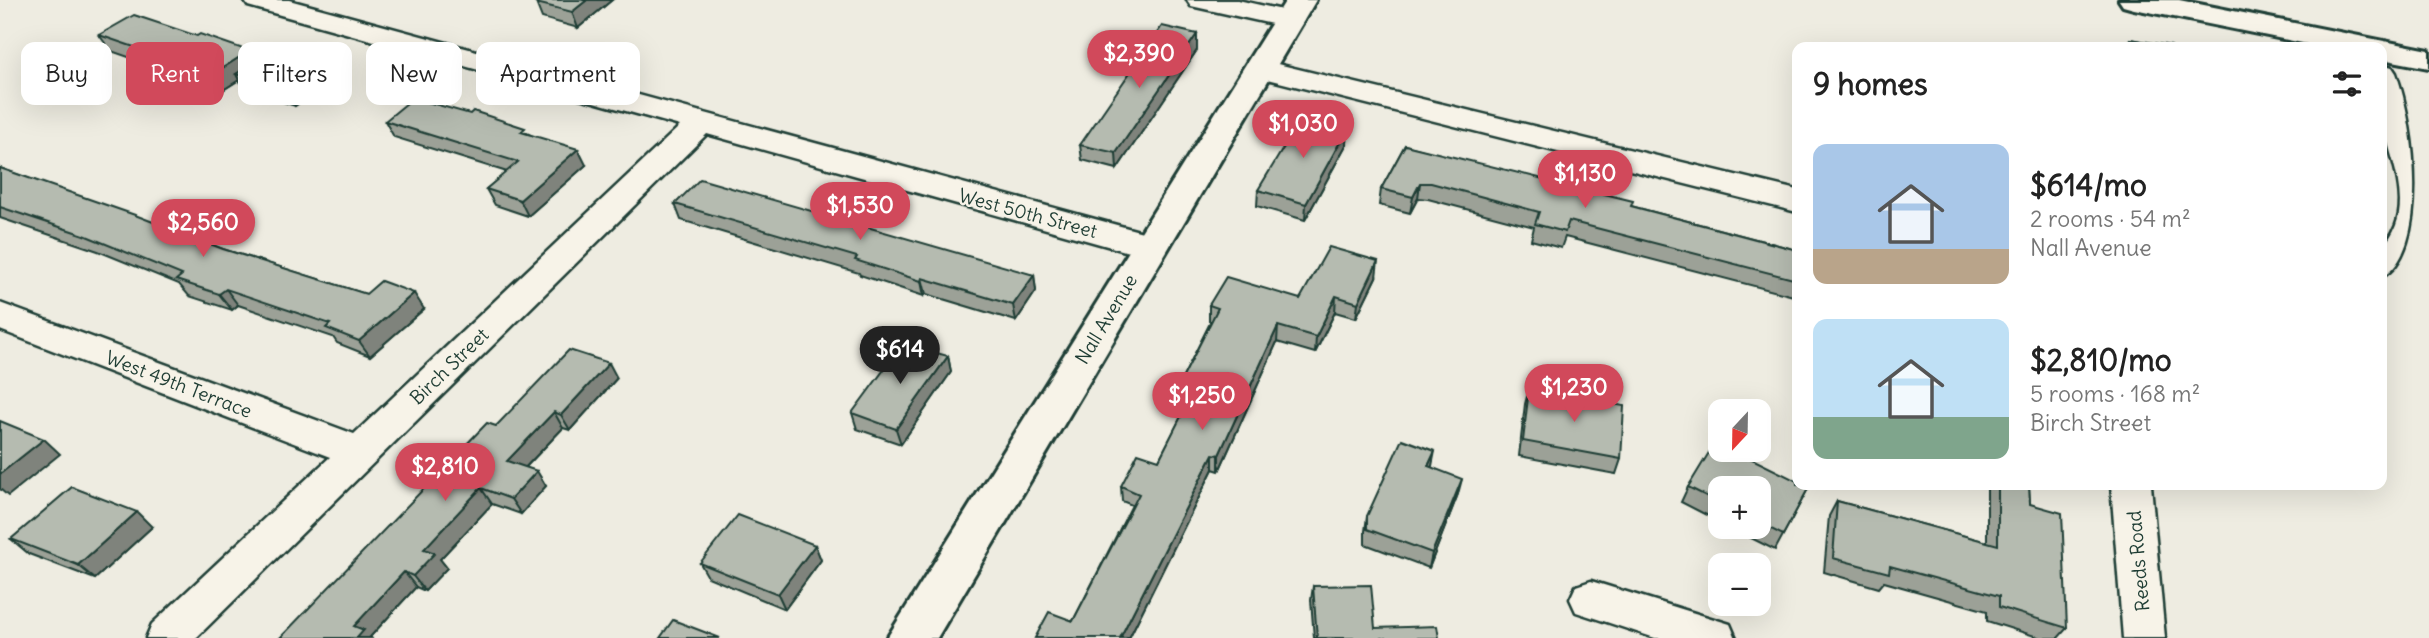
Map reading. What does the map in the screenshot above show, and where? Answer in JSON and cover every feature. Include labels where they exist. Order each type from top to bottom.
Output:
[{"type":"street","name":"West 50th Street","points":[[258,0],[1150,246]]},
{"type":"street","points":[[1201,0],[1295,10]]},
{"type":"street","points":[[2134,0],[2342,42]]},
{"type":"street","name":"Nall Avenue","points":[[911,638],[1295,10]]},
{"type":"street","points":[[2387,51],[2429,59]]},
{"type":"street","points":[[1261,69],[1792,200]]},
{"type":"street","points":[[2387,91],[2417,197],[2416,220],[2406,240],[2387,260]]},
{"type":"street","name":"Birch Street","points":[[167,638],[701,123]]},
{"type":"street","name":"West 49th Terrace","points":[[0,316],[359,452]]},
{"type":"street","name":"Reeds Road","points":[[2131,490],[2144,638]]},
{"type":"street","points":[[1591,599],[1715,638]]},
{"type":"building","points":[[539,0],[587,0],[572,12],[536,3]]},
{"type":"building","points":[[134,15],[223,42],[126,42],[126,44],[99,35]]},
{"type":"building","points":[[1162,26],[1197,34],[1116,153],[1080,145]]},
{"type":"building","points":[[224,42],[238,47],[238,58],[224,67]]},
{"type":"building","points":[[404,105],[438,105],[470,114],[473,111],[525,128],[521,132],[578,149],[520,200],[486,189],[518,162],[385,121]]},
{"type":"building","points":[[1302,117],[1347,129],[1306,204],[1258,190]]},
{"type":"building","points":[[1405,145],[1633,201],[1631,206],[1792,249],[1792,279],[1569,221],[1565,232],[1535,224],[1539,212],[1431,183],[1420,183],[1413,197],[1381,189]]},
{"type":"building","points":[[0,168],[223,249],[366,294],[381,281],[414,293],[359,341],[326,328],[330,324],[226,289],[219,294],[176,280],[182,275],[84,235],[0,207]]},
{"type":"building","points":[[700,179],[1034,275],[1013,305],[922,278],[921,281],[855,260],[857,257],[675,204]]},
{"type":"building","points":[[1329,247],[1378,261],[1358,303],[1336,296],[1316,337],[1278,326],[1219,455],[1213,454],[1120,638],[1035,638],[1049,612],[1073,621],[1139,494],[1121,486],[1138,453],[1159,460],[1194,391],[1178,387],[1218,308],[1209,305],[1226,277],[1300,299]]},
{"type":"building","points":[[903,344],[948,356],[896,429],[852,413]]},
{"type":"building","points":[[569,350],[609,363],[561,415],[554,412],[507,461],[537,471],[511,499],[481,488],[424,549],[435,553],[413,576],[404,572],[354,626],[364,630],[357,638],[280,638],[487,423],[496,426]]},
{"type":"building","points":[[1529,389],[1624,406],[1621,459],[1523,441]]},
{"type":"building","points":[[0,421],[44,439],[0,474]]},
{"type":"building","points":[[1402,439],[1435,451],[1428,466],[1462,479],[1432,553],[1367,529],[1367,516]]},
{"type":"building","points":[[1708,454],[1708,462],[1758,462],[1792,479],[1792,490],[1807,490],[1783,535],[1771,529],[1771,476],[1708,476],[1708,497],[1688,487]]},
{"type":"building","points":[[72,487],[137,512],[78,565],[11,539]]},
{"type":"building","points":[[1998,490],[2029,490],[2030,504],[2062,513],[2067,628],[1999,607],[1999,596],[1890,566],[1889,573],[1833,558],[1837,501],[1998,545]]},
{"type":"building","points":[[738,515],[815,545],[778,594],[700,563]]},
{"type":"building","points":[[1371,585],[1375,628],[1437,626],[1439,638],[1317,638],[1313,586]]},
{"type":"building","points":[[673,620],[720,638],[660,638]]}]
